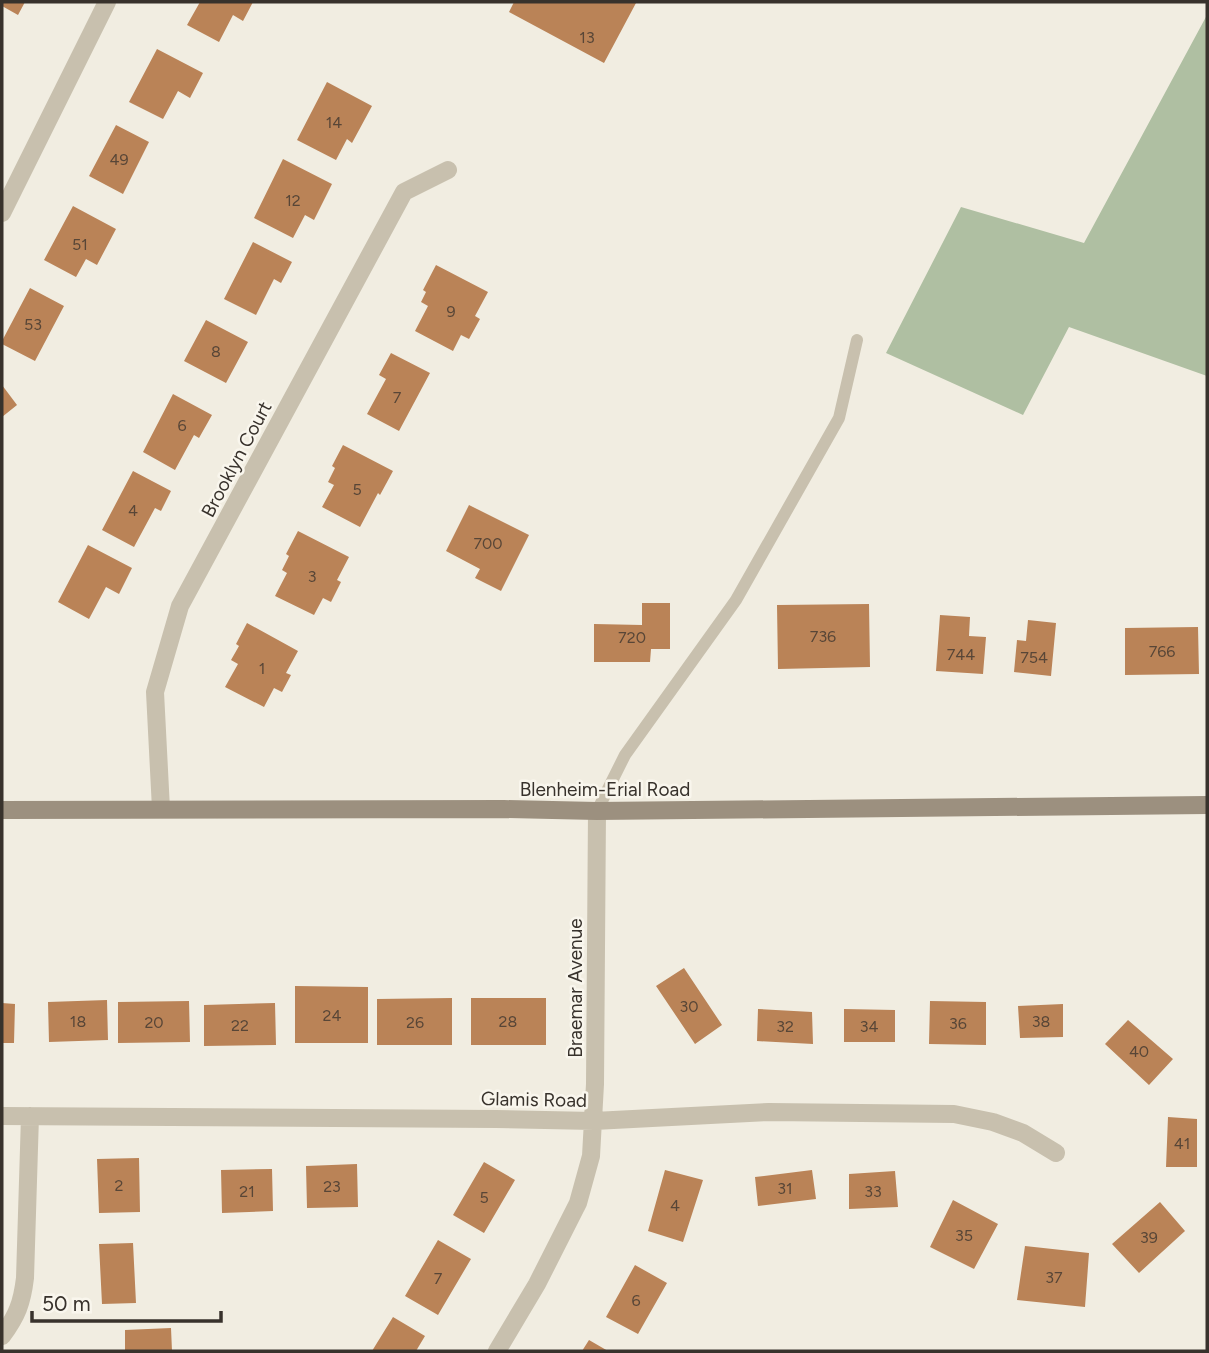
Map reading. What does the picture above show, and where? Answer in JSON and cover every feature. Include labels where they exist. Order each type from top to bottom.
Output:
[{"type":"main road","name":"Blenheim-Erial Road","points":[[2,810],[597,811],[1207,805]]},
{"type":"street","points":[[2,213],[107,2]]},
{"type":"street","name":"Brooklyn Court","points":[[161,809],[155,692],[180,606],[404,192],[448,170]]},
{"type":"street","name":"Braemar Avenue","points":[[497,1351],[537,1284],[578,1203],[591,1156],[594,1121],[597,811]]},
{"type":"street","name":"Glamis Road","points":[[2,1116],[594,1121],[769,1112],[954,1114],[1013,1129],[1056,1153]]},
{"type":"street","points":[[2,1336],[23,1300],[26,1278],[30,1116]]},
{"type":"lane","points":[[597,811],[625,755],[736,600],[839,418],[857,340]]},
{"type":"green space","points":[[1207,15],[1207,376],[1069,327],[1023,415],[886,353],[961,207],[1084,243]]},
{"type":"building","points":[[2,2],[25,2],[18,15],[2,6]]},
{"type":"building","points":[[200,2],[253,2],[243,21],[233,15],[219,42],[187,25]]},
{"type":"building","points":[[514,2],[636,3],[604,63],[509,12]]},
{"type":"building","points":[[157,49],[203,73],[190,98],[178,91],[163,119],[129,102]]},
{"type":"building","points":[[327,82],[372,106],[352,143],[347,139],[336,160],[297,140]]},
{"type":"building","points":[[116,125],[149,142],[123,194],[89,176]]},
{"type":"building","points":[[283,159],[332,184],[314,220],[305,215],[293,238],[254,218]]},
{"type":"building","points":[[73,206],[116,229],[97,265],[86,259],[76,277],[44,260]]},
{"type":"building","points":[[253,242],[292,262],[281,283],[274,279],[256,315],[224,299]]},
{"type":"building","points":[[436,265],[488,292],[475,316],[480,319],[469,339],[461,335],[453,351],[415,331],[428,306],[421,302],[426,292],[423,290]]},
{"type":"building","points":[[30,288],[64,306],[35,361],[2,344]]},
{"type":"building","points":[[206,320],[248,342],[226,383],[184,361]]},
{"type":"building","points":[[391,353],[430,373],[399,431],[367,414],[386,379],[379,375]]},
{"type":"building","points":[[2,385],[17,405],[2,417]]},
{"type":"building","points":[[173,394],[212,415],[199,438],[194,435],[175,470],[143,452]]},
{"type":"building","points":[[343,445],[393,471],[360,527],[322,507],[334,485],[328,482],[335,468],[332,466]]},
{"type":"building","points":[[133,471],[171,491],[161,511],[155,508],[134,547],[102,530]]},
{"type":"building","points":[[469,505],[529,535],[501,591],[475,578],[480,569],[446,551]]},
{"type":"building","points":[[298,531],[349,557],[337,580],[341,582],[331,602],[323,598],[314,615],[275,596],[287,573],[282,570],[289,556],[286,554]]},
{"type":"building","points":[[88,545],[132,568],[119,594],[106,587],[89,619],[58,602]]},
{"type":"building","points":[[642,603],[670,603],[670,649],[651,649],[650,662],[594,662],[594,624],[642,625]]},
{"type":"building","points":[[869,604],[870,667],[778,669],[777,605]]},
{"type":"building","points":[[940,615],[970,617],[969,636],[986,637],[983,674],[936,671]]},
{"type":"building","points":[[1028,620],[1056,623],[1051,676],[1014,672],[1017,640],[1026,641]]},
{"type":"building","points":[[247,623],[298,651],[286,673],[291,675],[282,692],[274,688],[264,707],[225,687],[238,664],[231,660]]},
{"type":"building","points":[[1198,627],[1199,674],[1125,675],[1125,628]]},
{"type":"building","points":[[684,968],[722,1025],[695,1044],[656,986]]},
{"type":"building","points":[[295,986],[368,987],[368,1043],[295,1043]]},
{"type":"building","points":[[452,998],[452,1045],[377,1045],[377,999]]},
{"type":"building","points":[[471,998],[546,998],[546,1045],[471,1045]]},
{"type":"building","points":[[107,1000],[108,1040],[49,1042],[48,1002]]},
{"type":"building","points":[[189,1001],[190,1042],[118,1043],[118,1002]]},
{"type":"building","points":[[930,1001],[986,1002],[986,1045],[929,1044]]},
{"type":"building","points":[[2,1003],[15,1004],[14,1043],[2,1043]]},
{"type":"building","points":[[275,1003],[276,1045],[204,1046],[204,1005]]},
{"type":"building","points":[[1063,1004],[1063,1037],[1020,1038],[1018,1006]]},
{"type":"building","points":[[758,1009],[812,1012],[813,1044],[757,1041]]},
{"type":"building","points":[[844,1009],[895,1010],[895,1042],[844,1042]]},
{"type":"building","points":[[1128,1020],[1173,1059],[1149,1085],[1105,1044]]},
{"type":"building","points":[[1168,1117],[1197,1119],[1197,1167],[1166,1167]]},
{"type":"building","points":[[139,1158],[140,1212],[99,1213],[97,1159]]},
{"type":"building","points":[[484,1162],[515,1180],[484,1233],[453,1215]]},
{"type":"building","points":[[357,1164],[358,1207],[307,1208],[306,1166]]},
{"type":"building","points":[[272,1169],[273,1211],[222,1213],[221,1170]]},
{"type":"building","points":[[665,1170],[703,1180],[683,1242],[648,1231]]},
{"type":"building","points":[[812,1170],[816,1199],[758,1206],[755,1177]]},
{"type":"building","points":[[895,1171],[898,1207],[849,1209],[849,1174]]},
{"type":"building","points":[[953,1200],[998,1224],[974,1269],[930,1247]]},
{"type":"building","points":[[1160,1202],[1185,1231],[1139,1273],[1112,1244]]},
{"type":"building","points":[[438,1240],[471,1259],[438,1315],[405,1296]]},
{"type":"building","points":[[133,1243],[136,1303],[102,1304],[99,1244]]},
{"type":"building","points":[[1025,1246],[1089,1253],[1085,1307],[1017,1300]]},
{"type":"building","points":[[635,1265],[667,1283],[638,1334],[606,1317]]},
{"type":"building","points":[[393,1317],[425,1336],[416,1351],[372,1351]]},
{"type":"building","points":[[171,1328],[172,1351],[125,1351],[125,1330]]},
{"type":"building","points":[[589,1340],[608,1351],[582,1351]]}]
